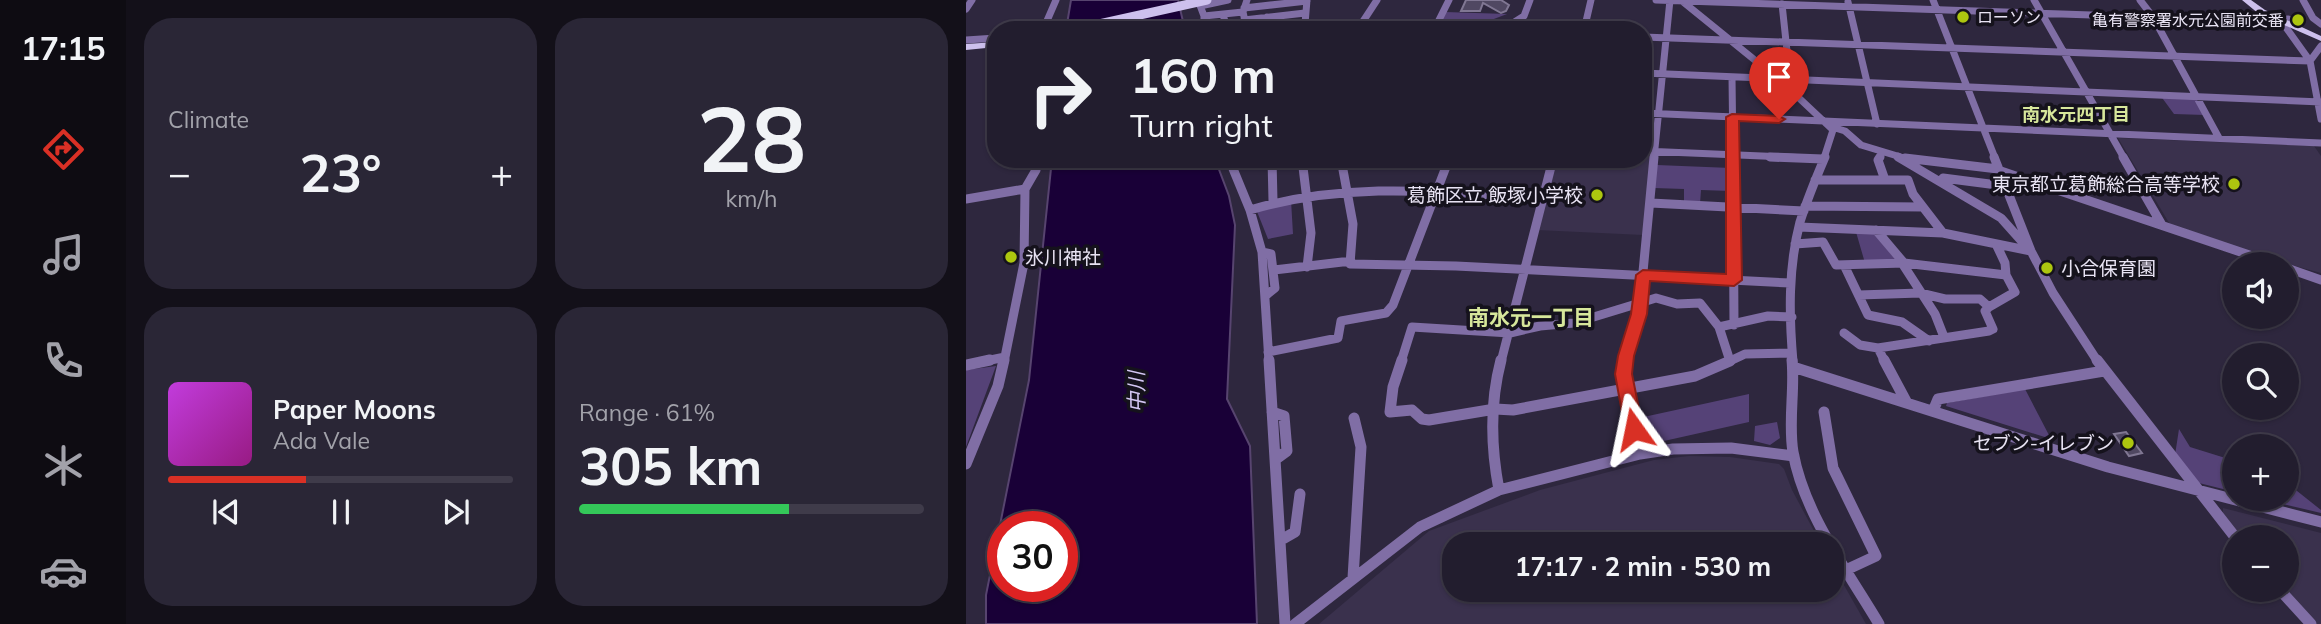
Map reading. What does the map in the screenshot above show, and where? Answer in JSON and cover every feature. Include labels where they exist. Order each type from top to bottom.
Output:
[{"type":"main road","points":[[1125,21],[1218,0]]},
{"type":"main road","points":[[2247,0],[2321,36]]},
{"type":"main road","points":[[1114,21],[1202,2]]},
{"type":"main road","points":[[966,45],[987,43]]},
{"type":"street","points":[[966,9],[972,0]]},
{"type":"street","points":[[1047,21],[1056,0]]},
{"type":"street","points":[[1204,21],[1202,2],[1228,0]]},
{"type":"street","points":[[1245,21],[1247,0]]},
{"type":"street","points":[[1364,21],[1377,0]]},
{"type":"street","points":[[1438,21],[1449,0]]},
{"type":"street","points":[[1516,21],[1524,16],[1530,0]]},
{"type":"street","points":[[1586,21],[1591,0]]},
{"type":"street","points":[[1656,0],[1935,5],[2042,13],[2285,20],[2310,61],[2321,119]]},
{"type":"street","points":[[2035,0],[2162,225]]},
{"type":"street","points":[[2140,0],[2153,17],[2219,138]]},
{"type":"street","points":[[2303,0],[2313,18],[2321,24]]},
{"type":"street","points":[[1204,16],[1244,14],[1307,1],[1305,21]]},
{"type":"street","points":[[1640,454],[1625,387],[1626,356],[1640,303],[1671,1]]},
{"type":"street","points":[[1682,1],[1777,78],[1828,124],[1833,133],[1805,208],[1795,244],[1790,283],[1793,367],[1790,422],[1794,456],[1809,500],[1879,624]]},
{"type":"street","points":[[1849,3],[1877,124]]},
{"type":"street","points":[[1782,4],[1790,79]]},
{"type":"street","points":[[1935,5],[2031,251],[2053,293],[2104,371],[2225,525]]},
{"type":"street","points":[[1244,14],[1267,18],[1305,13]]},
{"type":"street","points":[[1223,15],[1225,21]]},
{"type":"street","points":[[1652,37],[2310,61]]},
{"type":"street","points":[[2310,61],[2321,46]]},
{"type":"street","points":[[1652,73],[2196,94],[2319,102]]},
{"type":"street","points":[[1732,77],[1734,325]]},
{"type":"street","points":[[1652,114],[1828,124],[2321,143]]},
{"type":"street","points":[[1828,124],[1845,131],[1861,145],[1882,153],[1998,169],[2241,252]]},
{"type":"street","points":[[1652,152],[1823,159]]},
{"type":"street","points":[[1882,153],[1878,160],[1885,180]]},
{"type":"street","points":[[1898,157],[2001,218],[2031,251]]},
{"type":"street","points":[[966,464],[998,386],[1005,357],[1022,275],[1025,189],[1036,168]]},
{"type":"street","points":[[1233,168],[1250,210],[1262,252],[1272,412],[1284,416],[1286,433],[1287,452],[1276,459],[1285,624]]},
{"type":"street","points":[[1272,168],[1273,201]]},
{"type":"street","points":[[1303,168],[1312,245],[1307,267]]},
{"type":"street","points":[[1344,168],[1350,190],[1355,234],[1351,263]]},
{"type":"street","points":[[1268,352],[1338,338],[1341,321],[1386,313],[1393,304],[1445,168]]},
{"type":"street","points":[[1499,490],[1492,453],[1497,376],[1551,168]]},
{"type":"street","points":[[1935,177],[2005,186]]},
{"type":"street","points":[[1815,180],[1908,180],[1923,207],[1943,233]]},
{"type":"street","points":[[966,199],[1025,189]]},
{"type":"street","points":[[1250,210],[1273,201],[1350,190],[1543,198]]},
{"type":"street","points":[[966,210],[976,197]]},
{"type":"street","points":[[1651,203],[1733,207],[1923,207]]},
{"type":"street","points":[[1799,227],[1943,233],[2031,251]]},
{"type":"street","points":[[1876,230],[1903,263],[1935,314],[1944,337]]},
{"type":"street","points":[[1795,244],[1822,242],[1836,265],[1903,263],[2006,275]]},
{"type":"street","points":[[1844,332],[1860,345],[1878,348],[1993,329],[1985,311],[2016,289],[2006,275],[2005,263],[1996,244]]},
{"type":"street","points":[[1262,252],[1271,254],[1275,288],[1265,296]]},
{"type":"street","points":[[1273,271],[1351,263],[1790,283]]},
{"type":"street","points":[[1844,265],[1868,315],[1890,318],[1913,326],[1929,341]]},
{"type":"street","points":[[2299,272],[2321,280]]},
{"type":"street","points":[[1859,295],[1920,293],[1945,299],[1980,299],[1989,307]]},
{"type":"street","points":[[1730,360],[1719,327],[1700,303],[1677,304],[1656,298],[1574,323],[1510,332],[1412,327],[1393,387],[1390,412],[1412,410],[1422,419],[1429,420],[1495,409],[1513,410],[1695,376],[1745,354],[1791,353]]},
{"type":"street","points":[[1719,327],[1768,316],[1792,317]]},
{"type":"street","points":[[1878,348],[1907,403]]},
{"type":"street","points":[[966,365],[1005,357]]},
{"type":"street","points":[[1793,367],[2108,467],[2321,522]]},
{"type":"street","points":[[1933,411],[1938,399],[2104,371]]},
{"type":"street","points":[[1824,412],[1833,468],[1876,556],[1847,569]]},
{"type":"street","points":[[1353,578],[1361,447],[1354,418]]},
{"type":"street","points":[[1295,624],[1420,527],[1499,490],[1640,454],[1707,447],[1794,456]]},
{"type":"street","points":[[1281,540],[1295,532],[1300,494]]},
{"type":"street","points":[[2291,602],[2311,624]]},
{"type":"shaded area","points":[[1445,12],[1507,14],[1489,21],[1440,21]]},
{"type":"shaded area","points":[[2160,95],[2195,96],[2205,115],[2174,114]]},
{"type":"shaded area","name":"東京都立葛飾総合高等学校","points":[[2118,138],[2314,146],[2321,156],[2321,273],[2299,267],[2299,252],[2250,252],[2171,226]]},
{"type":"shaded area","points":[[1657,165],[1731,168],[1731,191],[1701,190],[1700,204],[1684,203],[1684,189],[1654,188]]},
{"type":"shaded area","name":"葛飾区立 飯塚小学校","points":[[1554,168],[1650,168],[1643,235],[1537,230]]},
{"type":"shaded area","points":[[1291,200],[1293,234],[1268,239],[1256,209]]},
{"type":"shaded area","points":[[1856,232],[1873,232],[1898,262],[1865,263]]},
{"type":"shaded area","points":[[996,366],[966,447],[966,370]]},
{"type":"shaded area","points":[[2025,389],[2051,439],[1946,406],[1947,403]]},
{"type":"shaded area","points":[[1749,394],[1749,422],[1655,443],[1647,441],[1639,418]]},
{"type":"shaded area","points":[[1777,422],[1780,438],[1770,445],[1754,441],[1755,426]]},
{"type":"shaded area","points":[[2179,429],[2190,447],[2222,457],[2222,489],[2195,482],[2175,455]]},
{"type":"shaded area","points":[[1689,456],[1730,457],[1779,464],[1784,469],[1815,532],[1442,532],[1442,602],[1844,602],[1844,585],[1866,624],[1319,624],[1429,531],[1540,490],[1654,460]]},
{"type":"shaded area","points":[[2299,493],[2321,510],[2321,513],[2299,508]]},
{"type":"shaded area","points":[[2235,511],[2290,525],[2232,525],[2223,513]]},
{"type":"shaded area","points":[[2299,527],[2321,533],[2321,624],[2316,624],[2297,602]]},
{"type":"water","points":[[1071,0],[1178,0],[1183,21],[1068,21]]},
{"type":"water","name":"中川","points":[[1051,168],[1218,168],[1229,196],[1235,225],[1227,399],[1250,446],[1257,624],[986,624],[987,590],[987,602],[1078,602],[1078,511],[1003,511],[1029,380]]},
{"type":"building","points":[[1466,0],[1501,0],[1509,5],[1506,11],[1501,13],[1483,3],[1480,11],[1461,11]]},
{"type":"building","name":"セブン-イレブン","points":[[2126,432],[2142,453],[2129,456],[2114,434]]},
{"type":"place","name":"ローソン","points":[[1963,17]]},
{"type":"place","name":"亀有警察署水元公園前交番","points":[[2298,20]]},
{"type":"place","name":"東京都立葛飾総合高等学校","points":[[2234,184]]},
{"type":"place","name":"葛飾区立 飯塚小学校","points":[[1597,195]]},
{"type":"place","name":"氷川神社","points":[[1011,257]]},
{"type":"place","name":"小合保育園","points":[[2047,268]]},
{"type":"place","name":"セブン-イレブン","points":[[2128,443]]},
{"type":"district","name":"南水元四丁目","points":[[2076,115]]},
{"type":"district","name":"南水元一丁目","points":[[1531,318]]},
{"type":"route","points":[[1634,429],[1624,374],[1626,356],[1639,314],[1643,275],[1734,280],[1732,117],[1779,119]]}]
